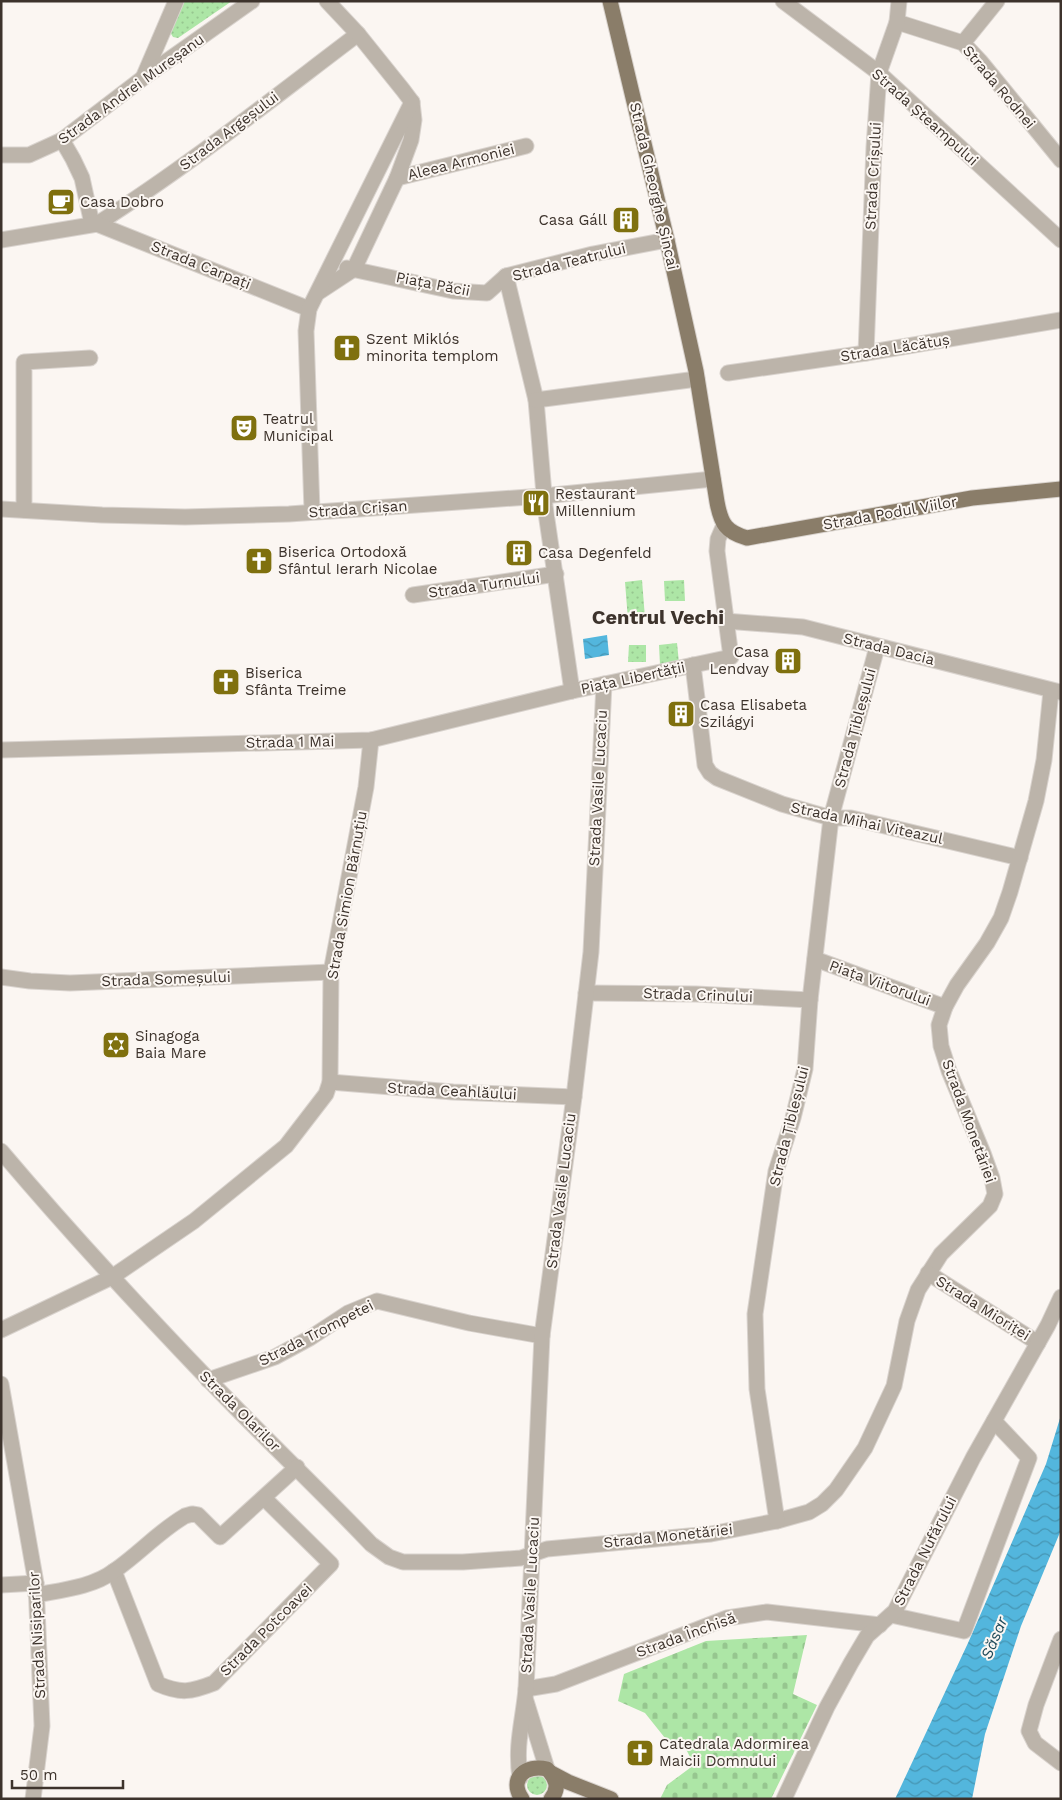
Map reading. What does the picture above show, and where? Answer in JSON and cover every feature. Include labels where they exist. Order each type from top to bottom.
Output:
[{"type":"main road","name":"Strada Gheorghe Șincai","points":[[610,1],[667,240],[696,375],[720,516],[724,525]]},
{"type":"main road","name":"Strada Podul Viilor","points":[[724,525],[734,534],[747,538],[972,498],[1061,489]]},
{"type":"main road","points":[[519,1792],[524,1771],[538,1767],[611,1799]]},
{"type":"main road","points":[[549,1771],[556,1785],[556,1791],[552,1799]]},
{"type":"main road","points":[[552,1799],[574,1784]]},
{"type":"street","points":[[143,78],[176,1]]},
{"type":"street","name":"Strada Andrei Mureșanu","points":[[1,156],[29,155],[62,140],[143,78],[252,1]]},
{"type":"street","points":[[318,293],[354,268],[397,178],[411,140],[414,120],[412,102],[358,34],[327,1]]},
{"type":"street","name":"Strada Șteampului","points":[[783,1],[879,73],[1061,240]]},
{"type":"street","name":"Strada Crișului","points":[[866,353],[874,147],[879,73],[897,22],[899,1]]},
{"type":"street","points":[[963,43],[997,1]]},
{"type":"street","name":"Strada Rodnei","points":[[897,22],[963,43],[1061,160]]},
{"type":"street","name":"Strada Argeșului","points":[[95,224],[143,194],[198,155],[358,34]]},
{"type":"street","points":[[312,511],[306,331],[309,309],[412,102]]},
{"type":"street","points":[[394,136],[401,136],[411,140]]},
{"type":"street","points":[[1,240],[95,224],[82,178],[62,140]]},
{"type":"street","name":"Aleea Armoniei","points":[[397,178],[526,146]]},
{"type":"street","name":"Strada Carpați","points":[[95,224],[309,309]]},
{"type":"street","name":"Strada Teatrului","points":[[536,400],[506,276],[593,254],[667,240]]},
{"type":"street","name":"Piața Păcii","points":[[335,257],[343,266],[453,291],[470,293],[487,293],[506,276]]},
{"type":"street","name":"Strada Lăcătuș","points":[[728,373],[866,353],[1061,320]]},
{"type":"street","points":[[24,510],[24,362],[90,358]]},
{"type":"street","points":[[536,400],[696,375]]},
{"type":"street","name":"Piața Libertății","points":[[536,400],[543,496],[572,692],[731,657],[717,551],[718,539],[724,525]]},
{"type":"street","name":"Strada Crișan","points":[[1,509],[102,515],[185,517],[289,514],[543,496],[713,479]]},
{"type":"street","name":"Strada Turnului","points":[[413,595],[555,574]]},
{"type":"street","name":"Strada Dacia","points":[[726,621],[803,627],[1056,691]]},
{"type":"street","name":"Strada Țibleșului","points":[[777,1521],[757,1389],[755,1314],[776,1171],[793,1118],[805,1069],[810,1000],[831,818],[877,646]]},
{"type":"street","name":"Strada Mihai Viteazul","points":[[693,665],[705,765],[710,773],[717,778],[782,804],[831,818],[851,818],[1020,858]]},
{"type":"street","name":"Strada Vasile Lucaciu","points":[[519,1792],[517,1760],[519,1731],[526,1694],[542,1336],[574,1097],[590,952],[604,684]]},
{"type":"street","name":"Strada Monetăriei","points":[[532,1555],[547,1549],[712,1534],[777,1521],[808,1512],[822,1504],[836,1490],[865,1448],[894,1386],[907,1321],[918,1290],[941,1254],[990,1206],[995,1194],[989,1170],[955,1087],[941,1046],[939,1025],[945,1007],[957,985],[987,943],[1001,918],[1038,793],[1056,691]]},
{"type":"street","name":"Strada 1 Mai","points":[[1,750],[371,740],[572,692]]},
{"type":"street","name":"Strada Simion Bărnuțiu","points":[[1,1330],[112,1278],[194,1221],[286,1146],[326,1094],[330,1082],[331,972],[366,787],[371,740]]},
{"type":"street","name":"Piața Viitorului","points":[[815,958],[945,1007]]},
{"type":"street","name":"Strada Someșului","points":[[1,977],[70,983],[331,972]]},
{"type":"street","name":"Strada Crinului","points":[[586,993],[696,994],[810,1000]]},
{"type":"street","name":"Strada Ceahlăului","points":[[330,1082],[453,1092],[574,1097]]},
{"type":"street","name":"Strada Olarilor","points":[[1,1150],[112,1278],[208,1380],[383,1554],[396,1561],[410,1563],[463,1562],[521,1558],[532,1555]]},
{"type":"street","name":"Strada Mioriței","points":[[928,1273],[1038,1343]]},
{"type":"street","name":"Strada Nufărului","points":[[784,1799],[827,1707],[847,1670],[867,1636],[886,1620],[973,1458],[1038,1343],[1061,1297]]},
{"type":"street","name":"Strada Trompetei","points":[[208,1380],[275,1357],[310,1338],[348,1313],[377,1301],[469,1323],[542,1336]]},
{"type":"street","name":"Strada Nisiparilor","points":[[1,1384],[36,1589],[42,1726],[33,1799]]},
{"type":"street","name":"Strada Închisă","points":[[526,1694],[712,1624],[747,1614],[781,1612],[886,1620],[964,1631],[1029,1458],[994,1421]]},
{"type":"street","points":[[1,1585],[36,1589],[71,1588],[101,1579],[185,1516],[192,1514],[198,1515],[220,1537],[297,1467]]},
{"type":"street","name":"Strada Potcoavei","points":[[114,1571],[158,1684],[174,1691],[189,1691],[214,1682],[331,1564],[264,1498]]},
{"type":"street","points":[[1061,1639],[1036,1705],[1029,1732],[1035,1743],[1061,1763]]},
{"type":"street","name":"Strada Vasile Lucaciu","points":[[526,1694],[549,1771]]},
{"type":"green space","points":[[181,1],[232,1],[178,38],[173,37],[168,29]]},
{"type":"green space","points":[[642,580],[645,618],[628,620],[625,582]]},
{"type":"green space","points":[[684,580],[685,601],[665,601],[664,581]]},
{"type":"green space","points":[[677,643],[679,663],[660,665],[659,645]]},
{"type":"green space","points":[[629,645],[646,645],[646,662],[628,662]]},
{"type":"green space","points":[[807,1635],[793,1694],[817,1705],[771,1799],[660,1799],[667,1785],[694,1765],[684,1745],[665,1738],[645,1713],[618,1701],[624,1674],[706,1641]]},
{"type":"green space","points":[[533,1775],[541,1775],[547,1781],[547,1789],[541,1795],[533,1795],[527,1789],[527,1781]]},
{"type":"water","points":[[607,635],[609,655],[585,659],[583,639]]},
{"type":"water","name":"Săsar","points":[[1061,1415],[1061,1530],[1021,1626],[985,1734],[972,1799],[895,1799],[968,1643],[1046,1464]]},
{"type":"place","name":"Casa Dobro","points":[[61,202]]},
{"type":"place","name":"Casa Gáll","points":[[626,220]]},
{"type":"place","name":"Szent Miklós minorita templom","points":[[347,348]]},
{"type":"place","name":"Teatrul Municipal","points":[[244,428]]},
{"type":"place","name":"Restaurant Millennium","points":[[536,503]]},
{"type":"place","name":"Casa Degenfeld","points":[[519,553]]},
{"type":"place","name":"Biserica Ortodoxă Sfântul Ierarh Nicolae","points":[[259,561]]},
{"type":"place","name":"Casa Lendvay","points":[[788,661]]},
{"type":"place","name":"Biserica Sfânta Treime","points":[[226,682]]},
{"type":"place","name":"Casa Elisabeta Szilágyi","points":[[681,714]]},
{"type":"place","name":"Sinagoga Baia Mare","points":[[116,1045]]},
{"type":"place","name":"Catedrala Adormirea Maicii Domnului","points":[[640,1753]]},
{"type":"district","name":"Centrul Vechi","points":[[658,617]]}]
